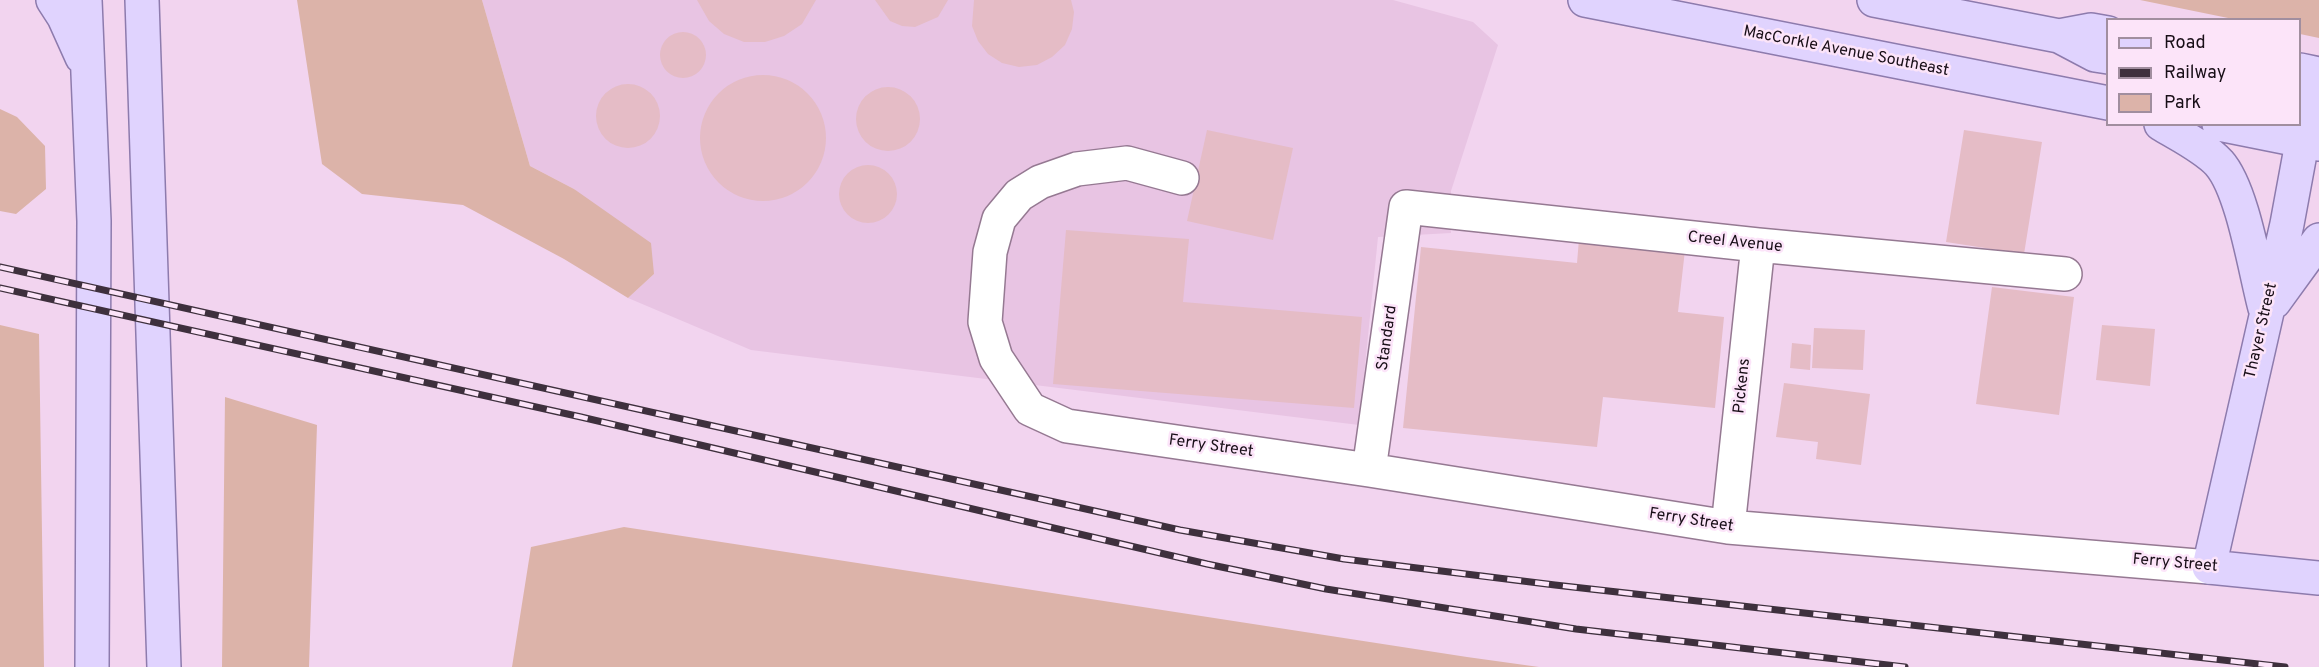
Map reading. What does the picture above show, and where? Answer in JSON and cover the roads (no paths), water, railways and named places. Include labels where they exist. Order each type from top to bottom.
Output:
[{"type":"main road","points":[[52,0],[64,17],[88,70]]},
{"type":"main road","points":[[85,0],[94,221],[92,667]]},
{"type":"main road","points":[[142,0],[164,667]]},
{"type":"main road","points":[[145,66],[162,0]]},
{"type":"main road","name":"MacCorkle Avenue Southeast","points":[[1585,0],[2106,103]]},
{"type":"main road","points":[[1874,0],[2060,36],[2095,55],[2106,57]]},
{"type":"main road","points":[[2060,36],[2091,30],[2106,33]]},
{"type":"main road","name":"Thayer Street","points":[[2209,567],[2266,313],[2311,143],[2310,85]]},
{"type":"main road","points":[[2164,126],[2218,162],[2229,178],[2239,201],[2266,313]]},
{"type":"main road","points":[[2229,126],[2311,143]]},
{"type":"main road","points":[[2266,313],[2319,240]]},
{"type":"main road","name":"Ferry Street","points":[[2209,567],[2319,578]]},
{"type":"street","name":"Ferry Street","points":[[1182,178],[1127,163],[1077,169],[1040,182],[1019,195],[999,219],[990,252],[985,322],[996,358],[1030,409],[1067,426],[1369,470],[1728,527],[2209,567]]},
{"type":"street","name":"Creel Avenue","points":[[1406,207],[1758,245],[2065,274]]},
{"type":"street","name":"Standard","points":[[1369,470],[1406,207]]},
{"type":"street","name":"Pickens","points":[[1728,527],[1758,245]]},
{"type":"railway","points":[[0,267],[1180,530],[1344,559],[2285,667]]},
{"type":"railway","points":[[0,288],[581,417],[1207,564],[1326,589],[1576,629],[1905,667]]}]
